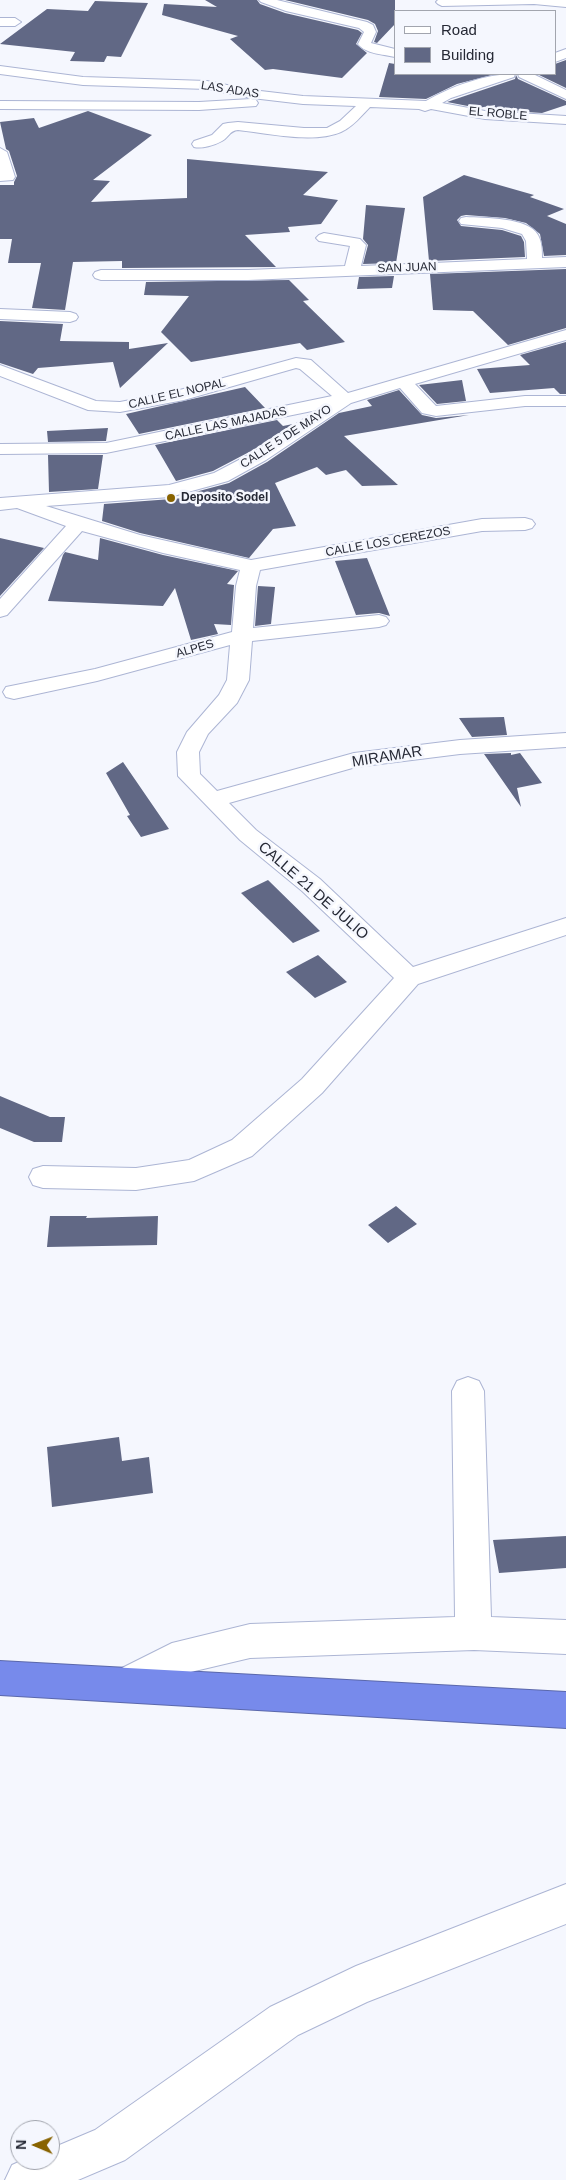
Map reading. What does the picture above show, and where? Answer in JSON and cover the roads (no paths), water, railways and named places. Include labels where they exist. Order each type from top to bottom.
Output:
[{"type":"highway","points":[[0,1678],[566,1710]]},
{"type":"street","points":[[265,0],[290,8],[364,25],[369,28],[370,32],[364,44],[370,48],[394,53]]},
{"type":"street","points":[[442,2],[534,0],[566,3]]},
{"type":"street","points":[[0,22],[15,22]]},
{"type":"street","points":[[370,48],[394,43]]},
{"type":"street","name":"LAS ADAS","points":[[0,70],[83,81],[219,86],[252,94],[303,100],[362,111],[431,105]]},
{"type":"street","points":[[398,118],[431,105],[446,95],[506,75]]},
{"type":"street","points":[[526,75],[566,95]]},
{"type":"street","points":[[0,105],[199,106],[303,100]]},
{"type":"street","name":"EL ROBLE","points":[[431,105],[485,115],[566,120]]},
{"type":"street","points":[[199,144],[217,138],[228,127],[329,132],[338,129],[362,111],[412,112]]},
{"type":"street","points":[[0,152],[8,177],[0,177]]},
{"type":"street","points":[[466,221],[525,229],[532,236],[535,263]]},
{"type":"street","points":[[324,238],[355,242],[358,245],[352,270]]},
{"type":"street","name":"SAN JUAN","points":[[101,275],[248,275],[566,262]]},
{"type":"street","points":[[0,314],[70,317]]},
{"type":"street","name":"CALLE 5 DE MAYO","points":[[10,504],[170,492],[221,477],[260,456],[345,399],[563,340]]},
{"type":"street","name":"CALLE EL NOPAL","points":[[0,370],[94,406],[120,407],[178,396],[296,363],[305,364],[345,399]]},
{"type":"street","points":[[405,383],[428,409],[436,411],[525,401],[566,401]]},
{"type":"street","name":"CALLE LAS MAJADAS","points":[[0,449],[106,448],[345,399]]},
{"type":"street","points":[[10,504],[77,525],[201,556],[251,566]]},
{"type":"street","name":"CALLE LOS CEREZOS","points":[[251,566],[482,525],[525,524]]},
{"type":"street","points":[[0,611],[77,525]]},
{"type":"street","name":"CALLE 21 DE JULIO","points":[[251,566],[246,586],[238,680],[229,698],[198,732],[188,752],[189,776],[248,835],[311,885],[409,978]]},
{"type":"street","name":"ALPES","points":[[14,692],[97,675],[241,636],[378,621]]},
{"type":"street","name":"MIRAMAR","points":[[212,800],[354,760],[450,748],[566,740]]},
{"type":"street","points":[[43,1177],[146,1178],[194,1170],[242,1148],[312,1086],[409,978],[566,926]]},
{"type":"street","points":[[468,1391],[472,1535],[471,1585],[474,1633]]},
{"type":"street","points":[[127,1684],[172,1660],[250,1642],[474,1633],[566,1637]]},
{"type":"street","points":[[27,2180],[110,2145],[284,2021],[356,1986],[566,1904]]},
{"type":"place","name":"Deposito Sodel","points":[[171,498]]}]
